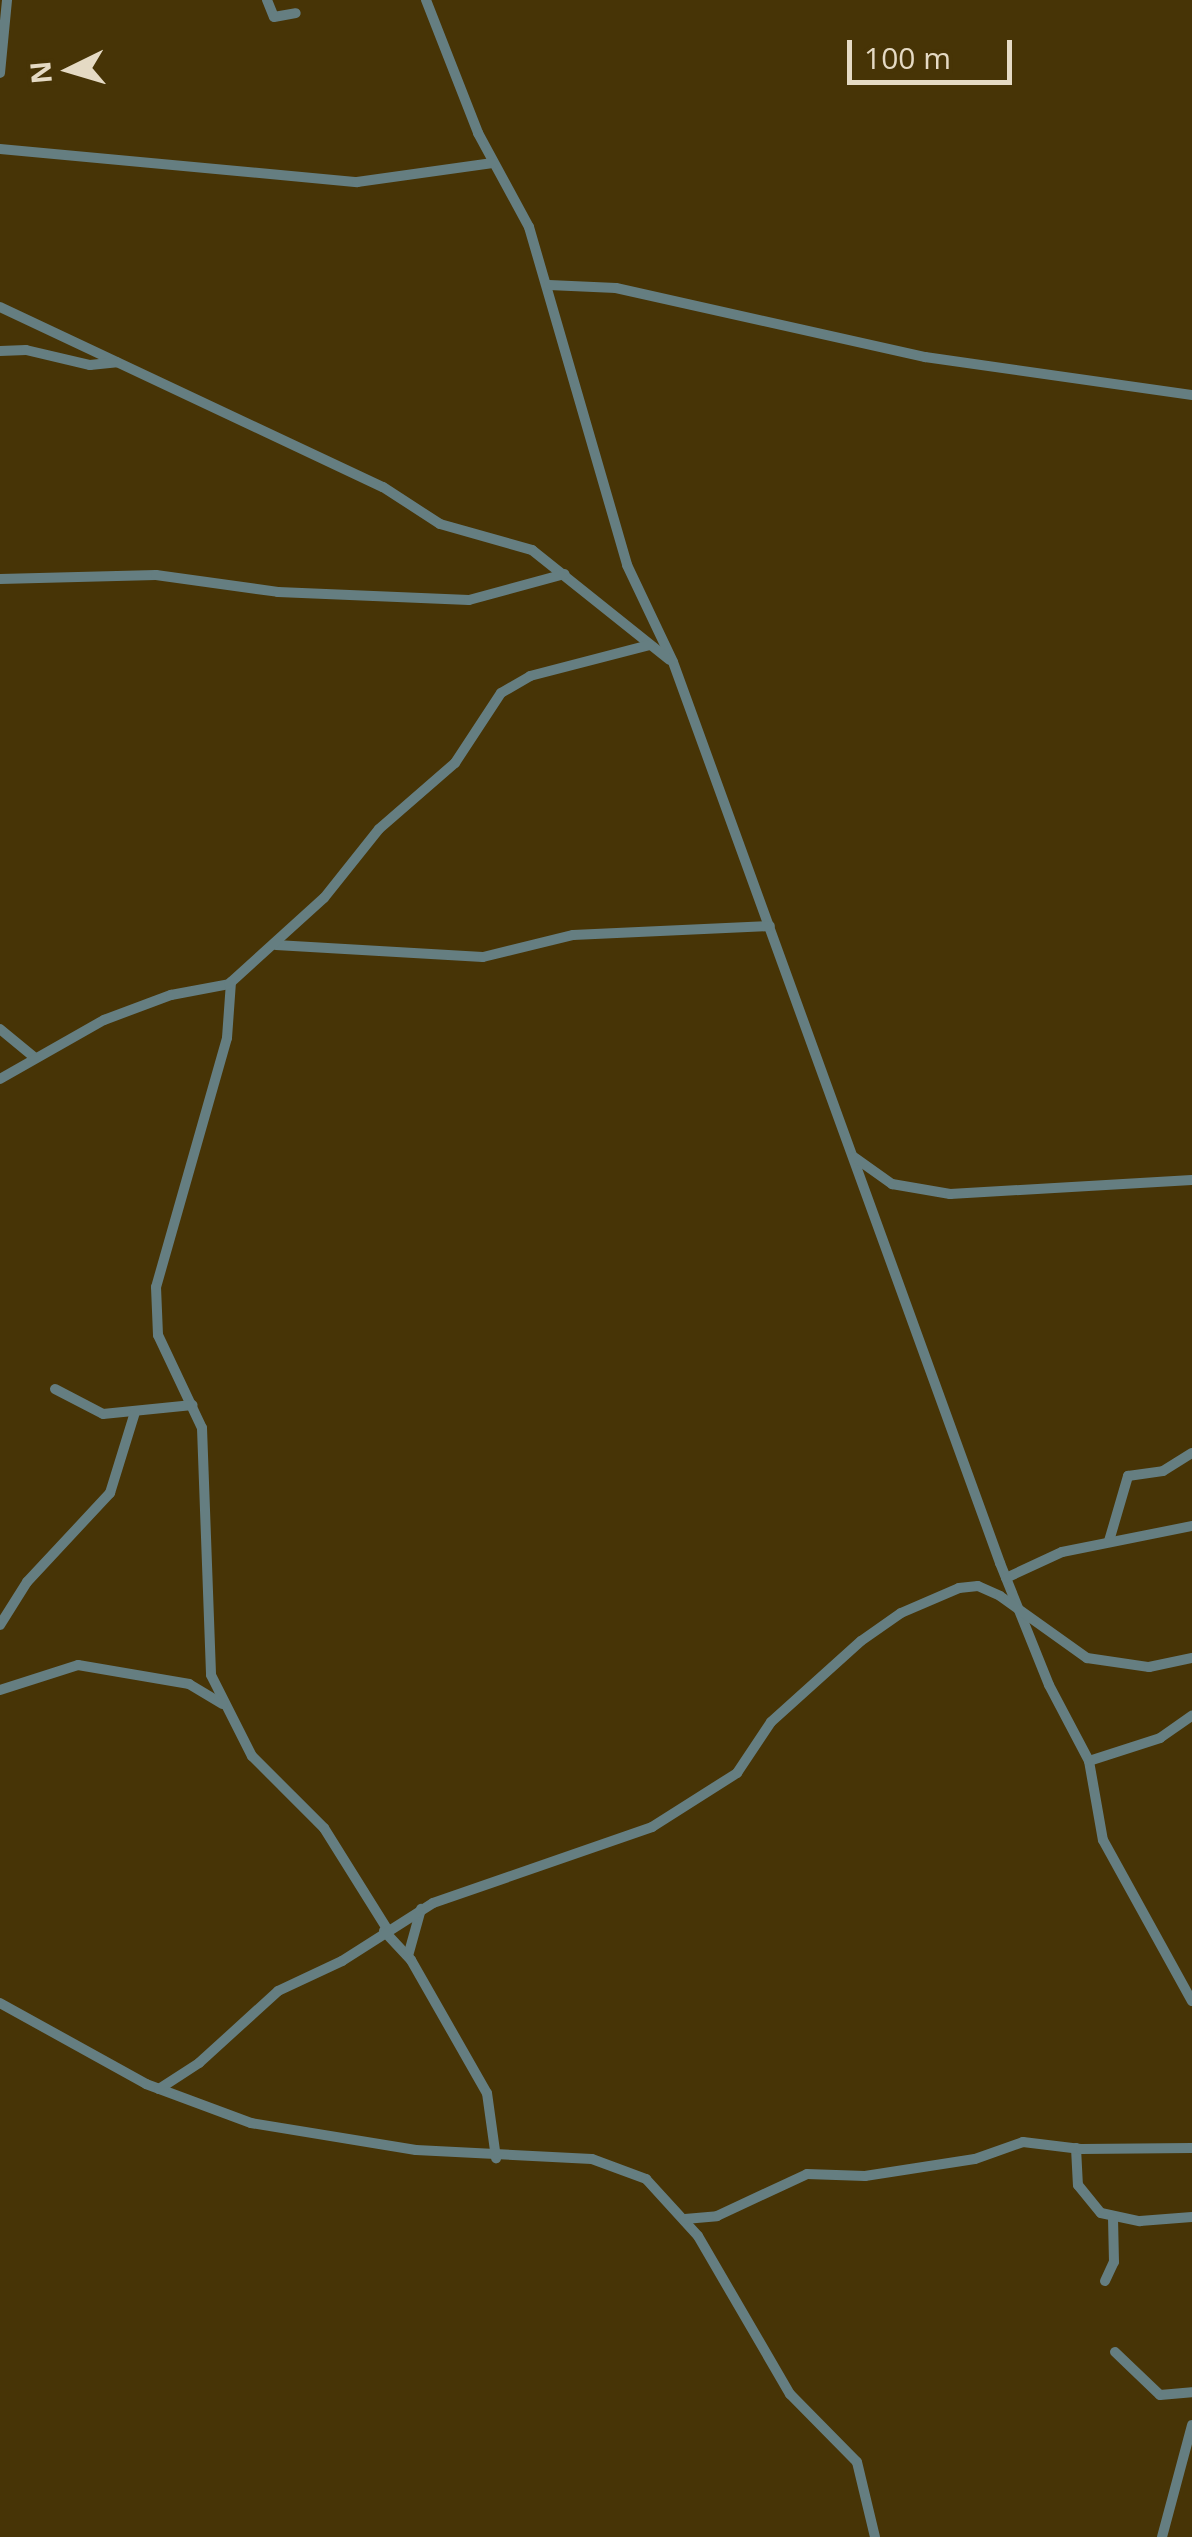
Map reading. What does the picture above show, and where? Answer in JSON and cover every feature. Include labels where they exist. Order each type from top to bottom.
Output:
[{"type":"street","points":[[0,72],[8,0]]},
{"type":"street","points":[[267,0],[274,17],[296,13]]},
{"type":"street","points":[[426,0],[493,164],[529,227],[549,284],[626,564],[673,662],[1006,1578],[1024,1613],[1049,1685],[1089,1761],[1103,1840],[1192,2001]]},
{"type":"street","points":[[0,149],[356,182],[493,164]]},
{"type":"street","points":[[549,284],[616,288],[924,357],[1192,394]]},
{"type":"street","points":[[0,308],[383,488],[440,524],[513,542],[565,574],[673,662]]},
{"type":"street","points":[[0,352],[26,350],[90,365],[117,362]]},
{"type":"street","points":[[0,579],[156,575],[278,592],[469,600],[507,595],[565,574]]},
{"type":"street","points":[[0,1079],[139,1006],[231,982],[324,898],[379,829],[454,763],[501,693],[530,676],[650,645]]},
{"type":"street","points":[[275,944],[483,957],[573,935],[770,926]]},
{"type":"street","points":[[231,982],[227,1038],[156,1287],[158,1335],[193,1405],[204,1444],[208,1654],[222,1705],[252,1756],[324,1828],[386,1930],[408,1956],[488,2093],[496,2158]]},
{"type":"street","points":[[0,1030],[35,1058]]},
{"type":"street","points":[[854,1157],[892,1184],[950,1194],[1192,1180]]},
{"type":"street","points":[[55,1389],[103,1414],[193,1405]]},
{"type":"street","points":[[0,1625],[27,1582],[110,1493],[136,1412]]},
{"type":"street","points":[[1109,1541],[1128,1476],[1163,1471],[1192,1454]]},
{"type":"street","points":[[1006,1578],[1056,1554],[1192,1526]]},
{"type":"street","points":[[159,2089],[199,2063],[278,1991],[342,1961],[422,1908],[502,1875],[598,1850],[652,1827],[737,1773],[782,1710],[901,1613],[971,1585],[1024,1613],[1087,1658],[1149,1666],[1192,1658]]},
{"type":"street","points":[[0,1690],[78,1665],[189,1684],[222,1705]]},
{"type":"street","points":[[1089,1761],[1160,1738],[1192,1716]]},
{"type":"street","points":[[408,1956],[422,1908]]},
{"type":"street","points":[[0,2003],[159,2089],[251,2123],[496,2158],[614,2165],[646,2179],[685,2218],[790,2394],[857,2462],[874,2537]]},
{"type":"street","points":[[685,2218],[717,2216],[816,2172],[865,2176],[976,2159],[1022,2142],[1076,2148],[1192,2148]]},
{"type":"street","points":[[1076,2148],[1082,2194],[1113,2218],[1192,2217]]},
{"type":"street","points":[[1105,2281],[1114,2262],[1113,2218]]},
{"type":"street","points":[[1114,2352],[1160,2395],[1192,2392]]},
{"type":"street","points":[[1162,2537],[1192,2425]]}]
